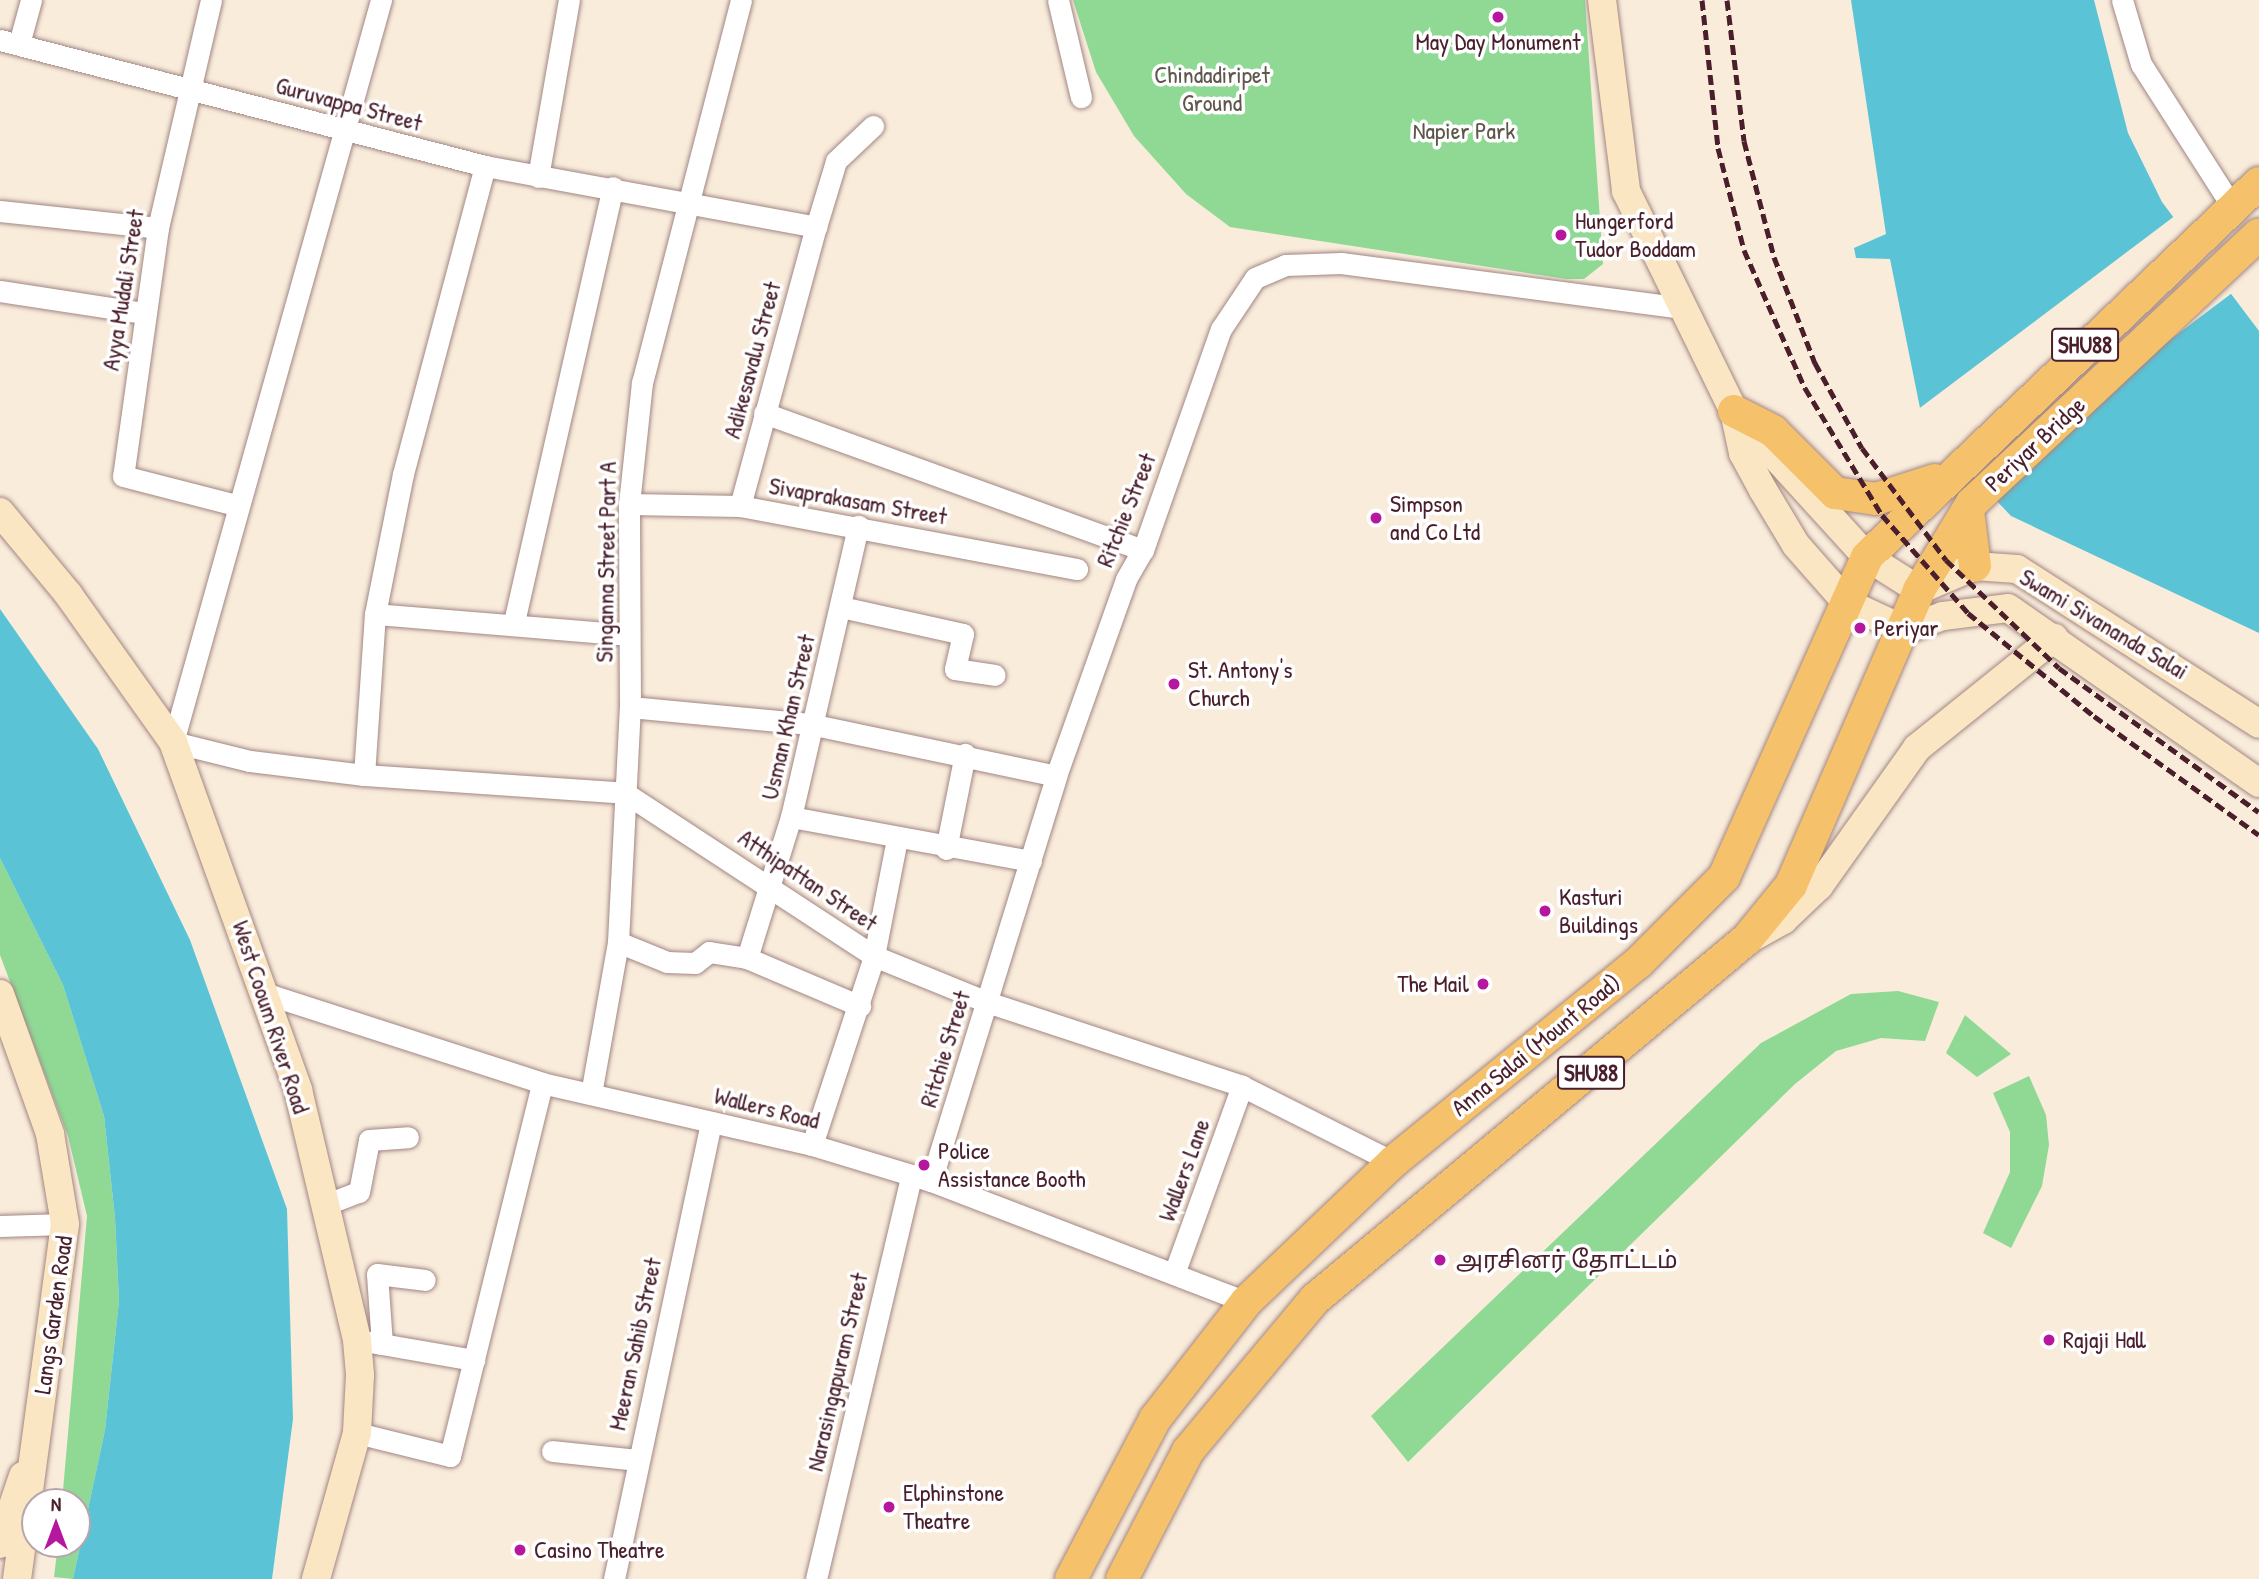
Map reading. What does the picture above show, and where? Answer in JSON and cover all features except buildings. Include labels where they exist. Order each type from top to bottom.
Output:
[{"type":"main road","name":"SHU88","points":[[2228,211],[2259,183]]},
{"type":"main road","name":"Periyar Bridge","points":[[1946,476],[2228,211]]},
{"type":"main road","name":"Periyar Bridge","points":[[1970,507],[2255,238]]},
{"type":"main road","points":[[1734,411],[1773,431],[1835,493],[1876,499],[1946,476]]},
{"type":"main road","name":"Anna Salai (Mount Road)","points":[[1071,1579],[1156,1419],[1246,1302],[1393,1162],[1638,963],[1724,877],[1867,557],[1946,476]]},
{"type":"main road","name":"SHU88","points":[[1122,1579],[1138,1540],[1188,1451],[1315,1298],[1745,942],[1791,885],[1905,630],[1919,590],[1970,507]]},
{"type":"main road","points":[[1970,507],[1975,566]]},
{"type":"main road","points":[[1138,1540],[1138,1579]]},
{"type":"street","points":[[10,42],[31,0]]},
{"type":"street","name":"Ayya Mudali Street","points":[[211,0],[158,228],[123,476],[236,505]]},
{"type":"street","points":[[173,742],[236,505],[382,0]]},
{"type":"street","points":[[538,177],[569,0]]},
{"type":"street","name":"Singanna Street Part A","points":[[591,1094],[618,942],[631,707],[629,504],[642,383],[741,0]]},
{"type":"street","points":[[1058,0],[1081,97]]},
{"type":"street","points":[[1602,0],[1626,191],[1734,411],[1743,453],[1796,545],[1847,603],[1905,630]]},
{"type":"street","points":[[2122,0],[2141,65],[2228,211]]},
{"type":"street","name":"Guruvappa Street","points":[[10,42],[190,85],[345,132],[485,166],[688,200],[816,228]]},
{"type":"street","name":"Adikesavalu Street","points":[[740,506],[836,161],[873,126]]},
{"type":"street","points":[[364,775],[375,614],[403,474],[485,166]]},
{"type":"street","points":[[514,621],[613,187]]},
{"type":"street","points":[[0,211],[158,228]]},
{"type":"street","name":"Ritchie Street","points":[[921,1179],[987,1002],[1056,776],[1126,579],[1143,550],[1221,329],[1255,278],[1285,265],[1341,263],[1683,308]]},
{"type":"street","points":[[0,291],[144,313]]},
{"type":"street","points":[[1734,411],[1867,557],[1919,590]]},
{"type":"street","points":[[764,413],[1143,550]]},
{"type":"street","name":"Sivaprakasam Street","points":[[629,504],[683,510],[740,506],[1077,569]]},
{"type":"street","name":"West Cooum River Road","points":[[0,512],[68,594],[173,742],[267,994],[370,1342],[356,1433],[316,1579]]},
{"type":"street","name":"Usman Khan Street","points":[[747,958],[791,817],[810,724],[841,607],[858,526]]},
{"type":"street","name":"Swami Sivananda Salai","points":[[1919,590],[1975,566],[2017,569],[2259,724]]},
{"type":"street","points":[[841,607],[963,634],[955,669],[995,675]]},
{"type":"street","name":"Swami Sivananda Salai","points":[[1905,630],[1943,616],[2008,608],[2259,783]]},
{"type":"street","points":[[375,614],[514,621],[629,635]]},
{"type":"street","points":[[1745,942],[1783,920],[1819,886],[1917,748],[2054,638]]},
{"type":"street","points":[[631,707],[810,724],[965,754],[1056,776]]},
{"type":"street","name":"Atthipattan Street","points":[[173,742],[250,761],[364,775],[625,793],[770,882],[874,956],[987,1002],[1242,1086],[1393,1162]]},
{"type":"street","points":[[946,849],[965,754]]},
{"type":"street","points":[[791,817],[946,849],[1031,861]]},
{"type":"street","points":[[812,1145],[860,1006],[874,956],[897,839]]},
{"type":"street","points":[[618,942],[667,962],[695,963],[709,952],[747,958],[860,1006]]},
{"type":"street","name":"Langs Garden Road","points":[[0,994],[50,1134],[65,1224],[17,1579]]},
{"type":"street","name":"Wallers Road","points":[[267,994],[542,1083],[812,1145],[921,1179],[1175,1271],[1246,1302]]},
{"type":"street","points":[[356,1433],[450,1456],[542,1083]]},
{"type":"street","name":"Wallers Lane","points":[[1175,1271],[1242,1086]]},
{"type":"street","name":"Meeran Sahib Street","points":[[614,1579],[637,1460],[711,1122]]},
{"type":"street","points":[[327,1204],[359,1192],[369,1140],[408,1137]]},
{"type":"street","name":"Narasingapuram Street","points":[[817,1579],[921,1179]]},
{"type":"street","points":[[0,1226],[65,1224]]},
{"type":"street","points":[[425,1280],[377,1273],[370,1342],[474,1360]]},
{"type":"street","name":"Langs Garden Road","points":[[0,1544],[36,1437]]},
{"type":"street","points":[[552,1451],[637,1460]]},
{"type":"green space","name":"Napier Park","points":[[1073,0],[1585,0],[1603,264],[1584,279],[1566,279],[1230,227],[1186,194],[1134,136],[1096,72]]},
{"type":"green space","points":[[0,858],[63,985],[104,1116],[115,1218],[119,1301],[105,1430],[91,1495],[91,1488],[63,1488],[87,1216],[68,1136],[0,955]]},
{"type":"green space","points":[[1898,991],[1939,1002],[1925,1041],[1881,1038],[1836,1051],[1795,1084],[1408,1462],[1371,1416],[1761,1043],[1851,994]]},
{"type":"green space","points":[[1965,1015],[2011,1054],[1977,1077],[1946,1053]]},
{"type":"green space","points":[[2029,1076],[2046,1115],[2049,1145],[2042,1186],[2011,1248],[1983,1233],[2010,1172],[2010,1132],[1993,1093]]},
{"type":"green space","points":[[56,1558],[78,1558],[73,1579],[54,1577]]},
{"type":"water","points":[[1851,0],[2094,0],[2128,133],[2162,202],[2259,331],[2259,633],[2011,516],[1923,423],[1890,259],[1856,258],[1854,248],[1886,234]]},
{"type":"water","points":[[0,609],[98,749],[190,940],[287,1209],[293,1419],[272,1579],[73,1579],[78,1558],[91,1558],[91,1495],[105,1430],[119,1301],[115,1218],[104,1116],[63,985],[0,858]]},
{"type":"pier","points":[[2176,215],[2234,292],[1970,490],[1912,414]]},
{"type":"railway","points":[[1702,0],[1718,148],[1744,250],[1805,388],[1882,515],[1968,613],[2094,716],[2259,835]]},
{"type":"railway","points":[[1727,0],[1744,141],[1774,257],[1815,363],[1862,448],[1946,560],[2059,668],[2259,812]]},
{"type":"place","name":"May Day Monument","points":[[1498,17]]},
{"type":"place","name":"Hungerford Tudor Boddam","points":[[1561,235]]},
{"type":"place","name":"Simpson and Co Ltd","points":[[1376,518]]},
{"type":"place","name":"Periyar","points":[[1860,628]]},
{"type":"place","name":"St. Antony's Church","points":[[1174,684]]},
{"type":"place","name":"Kasturi Buildings","points":[[1545,911]]},
{"type":"place","name":"The Mail","points":[[1483,984]]},
{"type":"place","name":"Police Assistance Booth","points":[[924,1165]]},
{"type":"place","name":"அரசினர் தோட்டம்","points":[[1440,1260]]},
{"type":"place","name":"Rajaji Hall","points":[[2049,1340]]},
{"type":"place","name":"Elphinstone Theatre","points":[[889,1507]]},
{"type":"place","name":"Casino Theatre","points":[[520,1550]]},
{"type":"park label","name":"Chindadiripet Ground","points":[[1212,89]]}]
